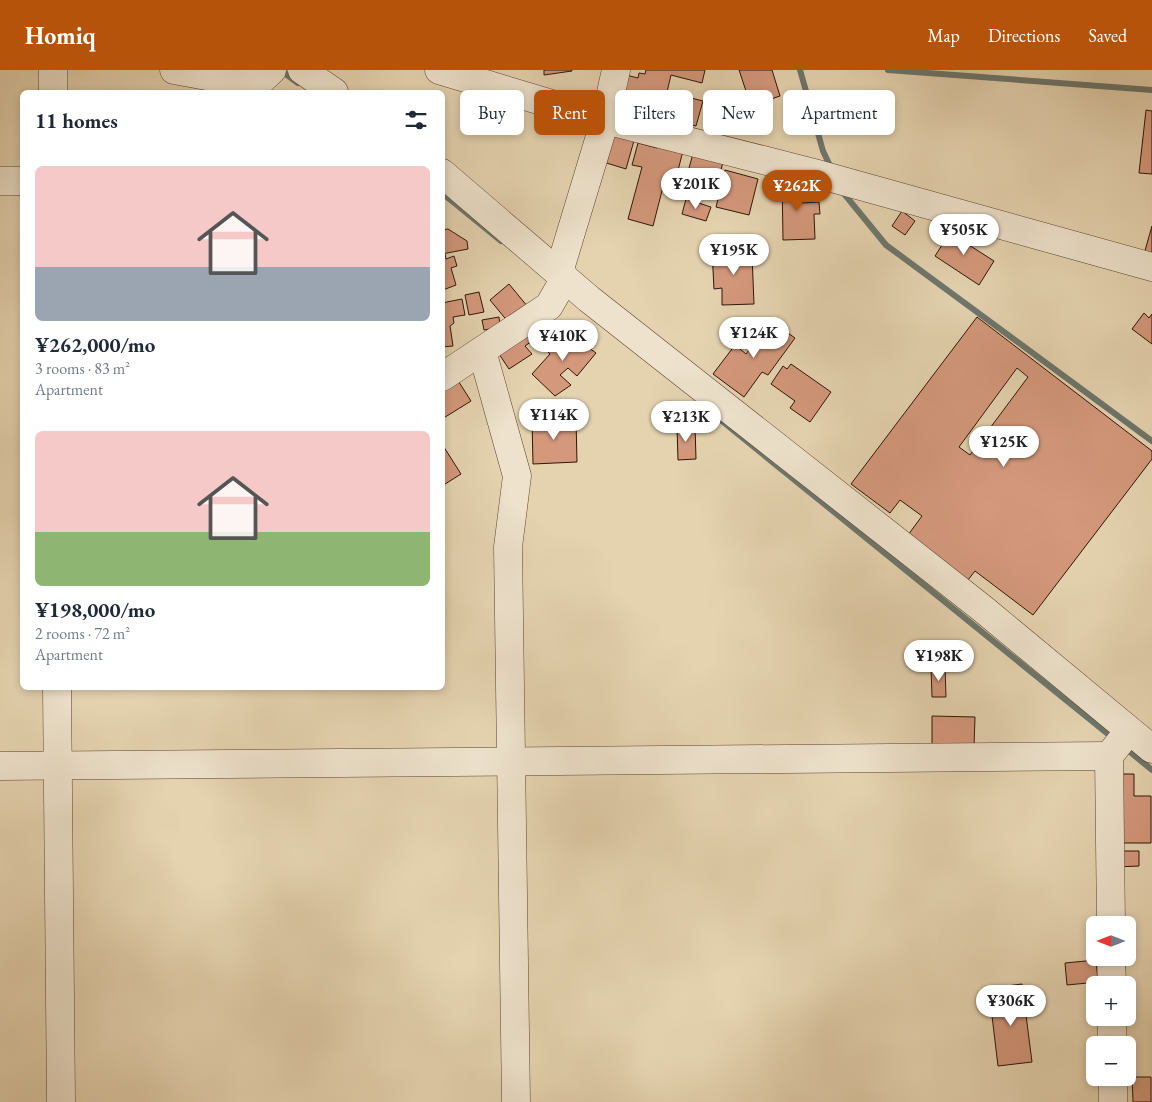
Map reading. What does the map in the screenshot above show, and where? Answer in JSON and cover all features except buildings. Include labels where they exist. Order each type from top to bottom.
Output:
[{"type":"street","points":[[53,70],[53,90]]},
{"type":"street","points":[[174,70],[256,86],[272,70]]},
{"type":"street","points":[[302,70],[331,90]]},
{"type":"street","points":[[439,70],[534,99]]},
{"type":"street","points":[[616,70],[605,120],[814,173],[1152,267]]},
{"type":"street","points":[[445,375],[549,306],[562,275],[601,135]]},
{"type":"street","points":[[445,176],[562,275],[983,609],[1152,749]]},
{"type":"street","points":[[0,181],[20,181]]},
{"type":"street","points":[[482,351],[517,476],[508,548],[516,1102]]},
{"type":"street","points":[[57,690],[61,1102]]},
{"type":"street","points":[[1111,916],[1109,756],[1129,731]]},
{"type":"street","points":[[0,766],[1109,756]]},
{"type":"street","points":[[1113,1086],[1113,1102]]},
{"type":"waterway","points":[[280,70],[298,83]]},
{"type":"waterway","points":[[800,70],[823,151],[832,170]]},
{"type":"waterway","points":[[888,70],[1152,90]]},
{"type":"waterway","points":[[841,190],[886,245],[1152,441]]},
{"type":"waterway","points":[[445,195],[501,241]]},
{"type":"waterway","points":[[712,413],[1114,739]]},
{"type":"waterway","points":[[1124,747],[1152,770]]}]
